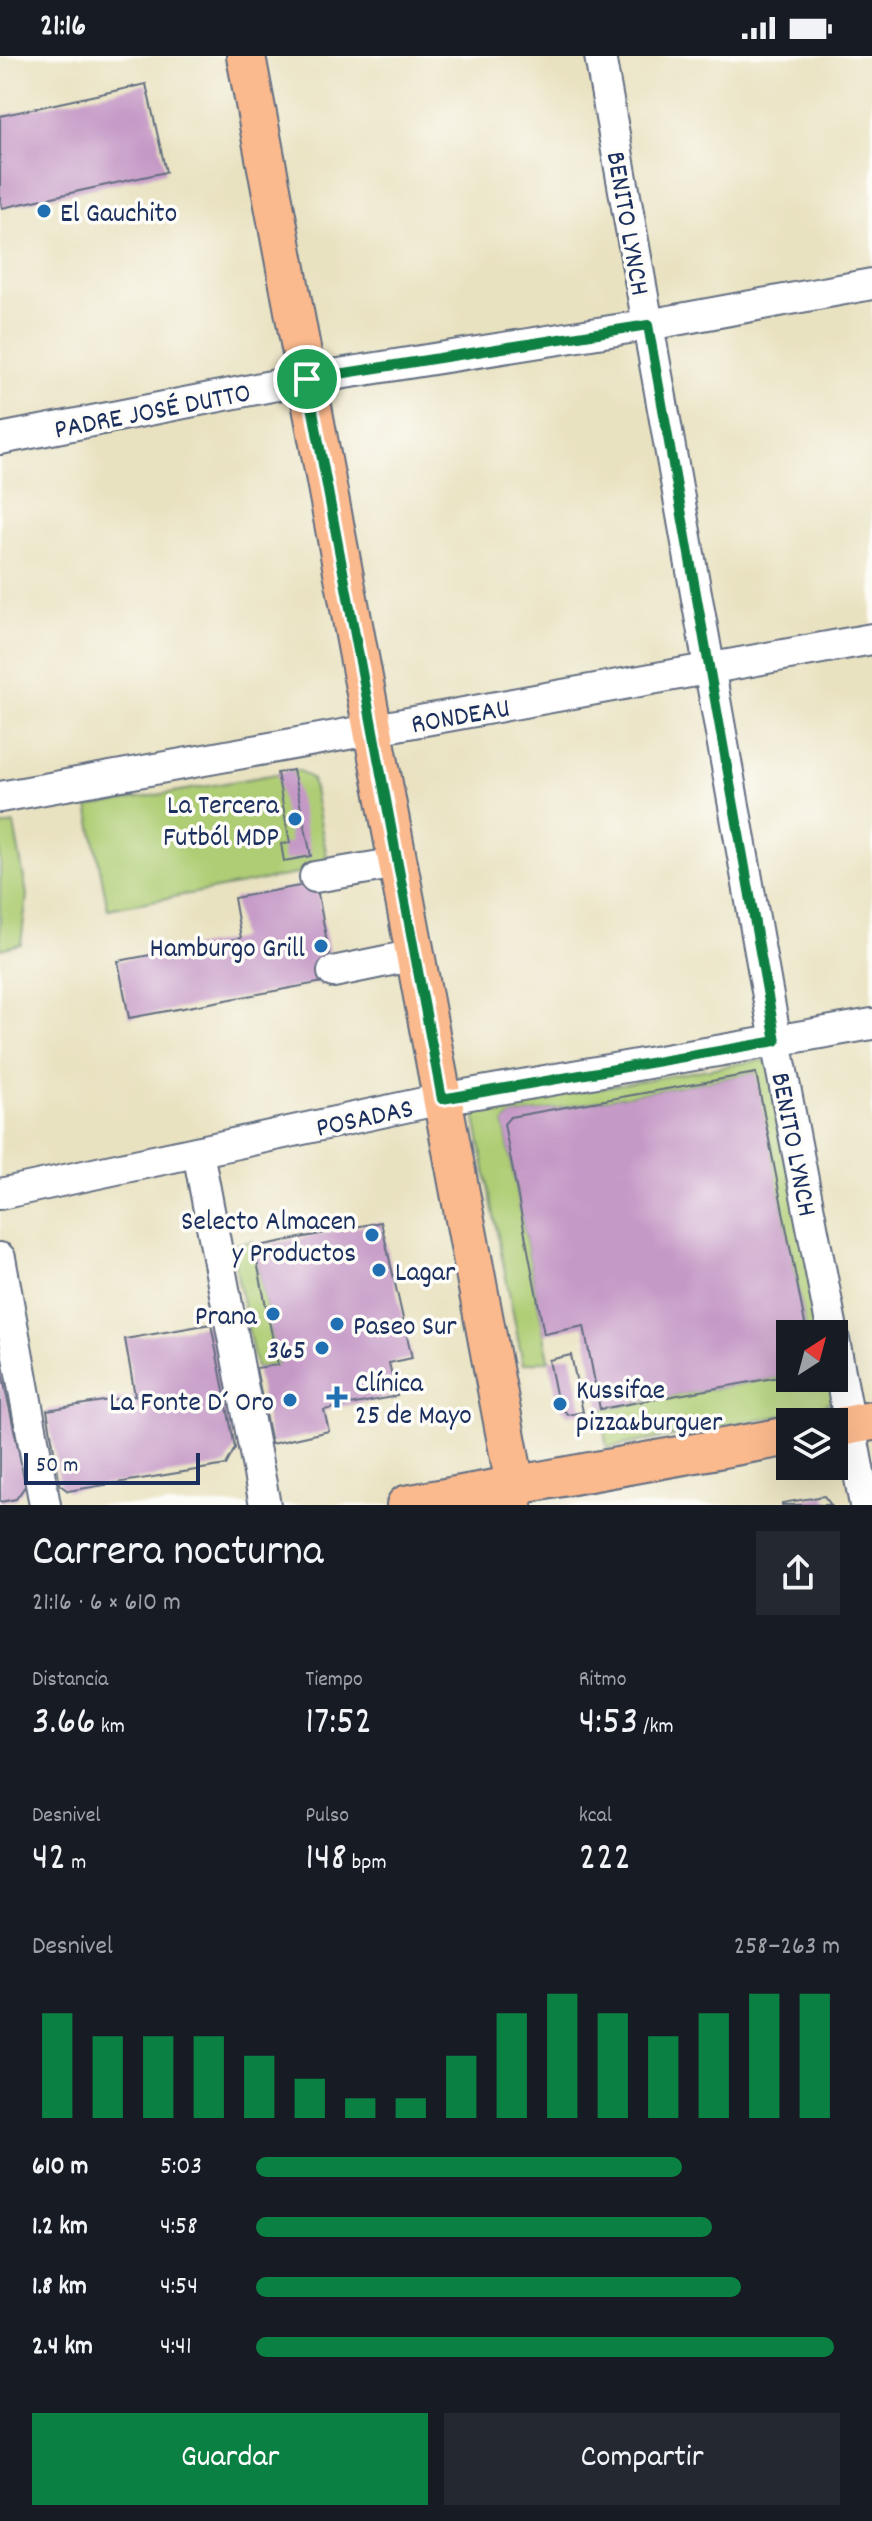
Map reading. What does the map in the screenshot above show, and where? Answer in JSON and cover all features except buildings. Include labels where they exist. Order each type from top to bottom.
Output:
[{"type":"main road","points":[[246,56],[518,1498]]},
{"type":"main road","points":[[406,1505],[518,1498],[776,1439]]},
{"type":"street","name":"BENITO LYNCH","points":[[600,56],[776,1041],[830,1320]]},
{"type":"street","name":"PADRE JOSÉ DUTTO","points":[[0,439],[307,379],[648,325],[872,284]]},
{"type":"street","name":"RONDEAU","points":[[0,797],[872,639]]},
{"type":"street","points":[[315,877],[398,863]]},
{"type":"street","points":[[333,972],[415,955]]},
{"type":"street","name":"POSADAS","points":[[0,1194],[442,1099],[872,1024]]},
{"type":"street","points":[[198,1152],[265,1505]]},
{"type":"street","points":[[0,1258],[45,1505]]},
{"type":"street","name":"BENITO LYNCH","points":[[845,1392],[865,1505]]},
{"type":"green space","points":[[299,770],[312,779],[329,868],[108,909],[88,807]]},
{"type":"green space","points":[[14,824],[27,895],[21,944],[0,949],[0,827]]},
{"type":"green space","points":[[760,1060],[767,1062],[821,1320],[804,1320],[755,1073],[510,1117],[504,1124],[549,1360],[523,1364],[475,1119],[478,1111]]},
{"type":"green space","points":[[253,1241],[278,1365],[256,1368],[231,1245]]},
{"type":"green space","points":[[776,1378],[776,1392],[832,1392],[832,1400],[820,1408],[776,1408],[776,1417],[607,1448],[600,1409]]},
{"type":"place","name":"El Gauchito","points":[[44,211]]},
{"type":"place","name":"La Tercera Futból MDP","points":[[295,819]]},
{"type":"place","name":"Hamburgo Grill","points":[[321,946]]},
{"type":"place","name":"Selecto Almacen y Productos","points":[[372,1235]]},
{"type":"place","name":"Lagar","points":[[379,1270]]},
{"type":"place","name":"Prana","points":[[273,1314]]},
{"type":"place","name":"Paseo Sur","points":[[337,1324]]},
{"type":"place","name":"365","points":[[322,1348]]},
{"type":"place","name":"Clínica 25 de Mayo","points":[[337,1397]]},
{"type":"place","name":"La Fonte D´ Oro","points":[[290,1400]]},
{"type":"place","name":"Kussifae pizza&burguer","points":[[560,1404]]},
{"type":"route","points":[[648,325],[776,1041],[442,1099],[307,379],[648,325]]}]
